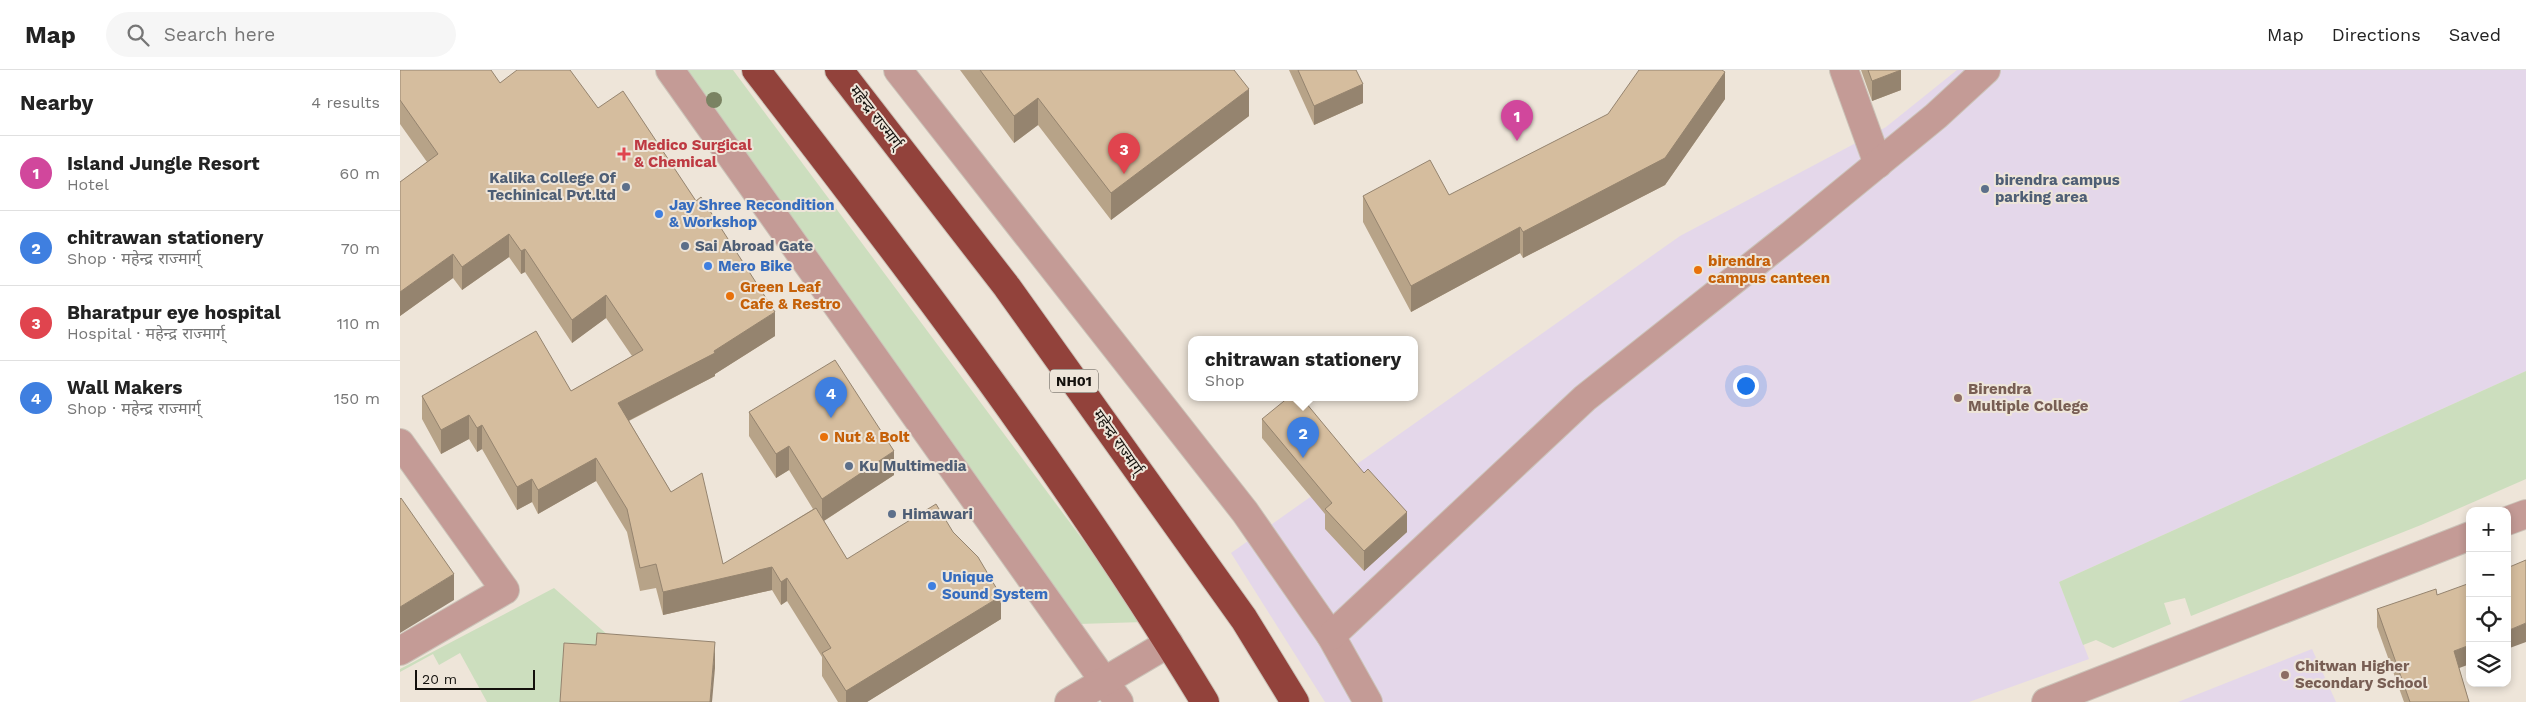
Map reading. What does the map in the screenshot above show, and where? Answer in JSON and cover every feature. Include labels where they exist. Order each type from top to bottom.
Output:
[{"type":"highway","points":[[756,70],[939,312],[1075,500],[1205,702]]},
{"type":"highway","name":"महेन्द्र राज्मार्ग्","points":[[840,70],[1007,287],[1244,619],[1295,702]]},
{"type":"street","points":[[670,70],[1112,691]]},
{"type":"street","points":[[898,70],[1245,512],[1331,636],[1368,702]]},
{"type":"street","points":[[1844,70],[1878,164]]},
{"type":"street","points":[[1331,636],[1585,398],[1878,164],[1936,116],[1986,70]]},
{"type":"street","points":[[400,443],[505,590],[400,651]]},
{"type":"street","points":[[2511,520],[2526,514]]},
{"type":"street","points":[[2046,702],[2466,538]]},
{"type":"street","points":[[1070,702],[1112,691],[1169,644]]},
{"type":"shaded area","name":"Birendra Multiple College","points":[[1957,70],[2526,70],[2526,371],[2059,582],[2089,659],[1969,702],[1325,702],[1231,553],[1680,236],[1886,127]]},
{"type":"shaded area","name":"Chitwan Higher Secondary School","points":[[2312,649],[2336,702],[2178,702]]},
{"type":"green space","points":[[672,70],[733,70],[1144,622],[1079,624]]},
{"type":"green space","points":[[2526,371],[2526,479],[2421,525],[2191,616],[2185,598],[2164,603],[2171,624],[2113,648],[2096,640],[2083,645],[2059,582]]},
{"type":"green space","points":[[554,588],[617,643],[562,702],[487,702],[460,653],[439,665],[433,654],[400,672],[400,669]]},
{"type":"building","points":[[400,70],[491,70],[500,83],[517,70],[570,70],[598,108],[623,91],[696,201],[701,197],[775,312],[714,351],[715,353],[618,403],[671,492],[702,473],[723,564],[816,508],[847,559],[936,504],[953,532],[978,557],[1001,596],[846,691],[822,653],[831,648],[787,578],[781,582],[772,567],[663,592],[656,564],[640,568],[627,509],[596,458],[538,490],[532,479],[517,487],[482,425],[477,428],[469,415],[441,430],[422,396],[536,331],[571,391],[643,350],[606,295],[572,320],[525,249],[521,251],[509,234],[462,267],[453,254],[400,292],[400,182],[438,154],[400,100]]},
{"type":"building","points":[[980,70],[1234,70],[1249,89],[1111,193],[1038,98],[1014,116]]},
{"type":"building","points":[[1298,70],[1356,70],[1363,84],[1314,106]]},
{"type":"building","points":[[1639,70],[1722,70],[1725,72],[1665,158],[1523,232],[1520,227],[1411,286],[1363,196],[1430,160],[1449,195],[1608,114]]},
{"type":"building","points":[[1868,70],[1901,70],[1872,81]]},
{"type":"building","points":[[835,360],[894,451],[822,499],[789,446],[776,454],[749,412]]},
{"type":"building","points":[[1284,401],[1304,401],[1364,473],[1368,469],[1407,512],[1364,551],[1325,509],[1332,503],[1262,419]]},
{"type":"building","points":[[400,499],[454,574],[400,607]]},
{"type":"building","points":[[2526,560],[2526,623],[2511,629],[2511,597],[2511,566]]},
{"type":"building","points":[[2466,584],[2466,646],[2454,651],[2469,702],[2410,702],[2377,609],[2436,589],[2437,595]]},
{"type":"building","points":[[597,633],[715,642],[710,702],[560,702],[564,643],[596,645]]},
{"type":"place","name":"Island Jungle Resort","points":[[1517,141]]},
{"type":"place","name":"Medico Surgical & Chemical","points":[[624,154]]},
{"type":"place","name":"Bharatpur eye hospital","points":[[1124,174]]},
{"type":"place","name":"Kalika College Of Techinical Pvt.ltd","points":[[626,187]]},
{"type":"place","name":"birendra campus parking area","points":[[1985,189]]},
{"type":"place","name":"Jay Shree Recondition & Workshop","points":[[659,214]]},
{"type":"place","name":"Sai Abroad Gate","points":[[685,246]]},
{"type":"place","name":"Mero Bike","points":[[708,266]]},
{"type":"place","name":"birendra campus canteen","points":[[1698,270]]},
{"type":"place","name":"Green Leaf Cafe & Restro","points":[[730,296]]},
{"type":"place","name":"Birendra Multiple College","points":[[1958,398]]},
{"type":"place","name":"Wall Makers","points":[[831,418]]},
{"type":"place","name":"Nut & Bolt","points":[[824,437]]},
{"type":"place","name":"chitrawan stationery","points":[[1303,458]]},
{"type":"place","name":"Ku Multimedia","points":[[849,466]]},
{"type":"place","name":"Himawari","points":[[892,514]]},
{"type":"place","name":"Unique Sound System","points":[[932,586]]},
{"type":"place","name":"Chitwan Higher Secondary School","points":[[2285,675]]}]
